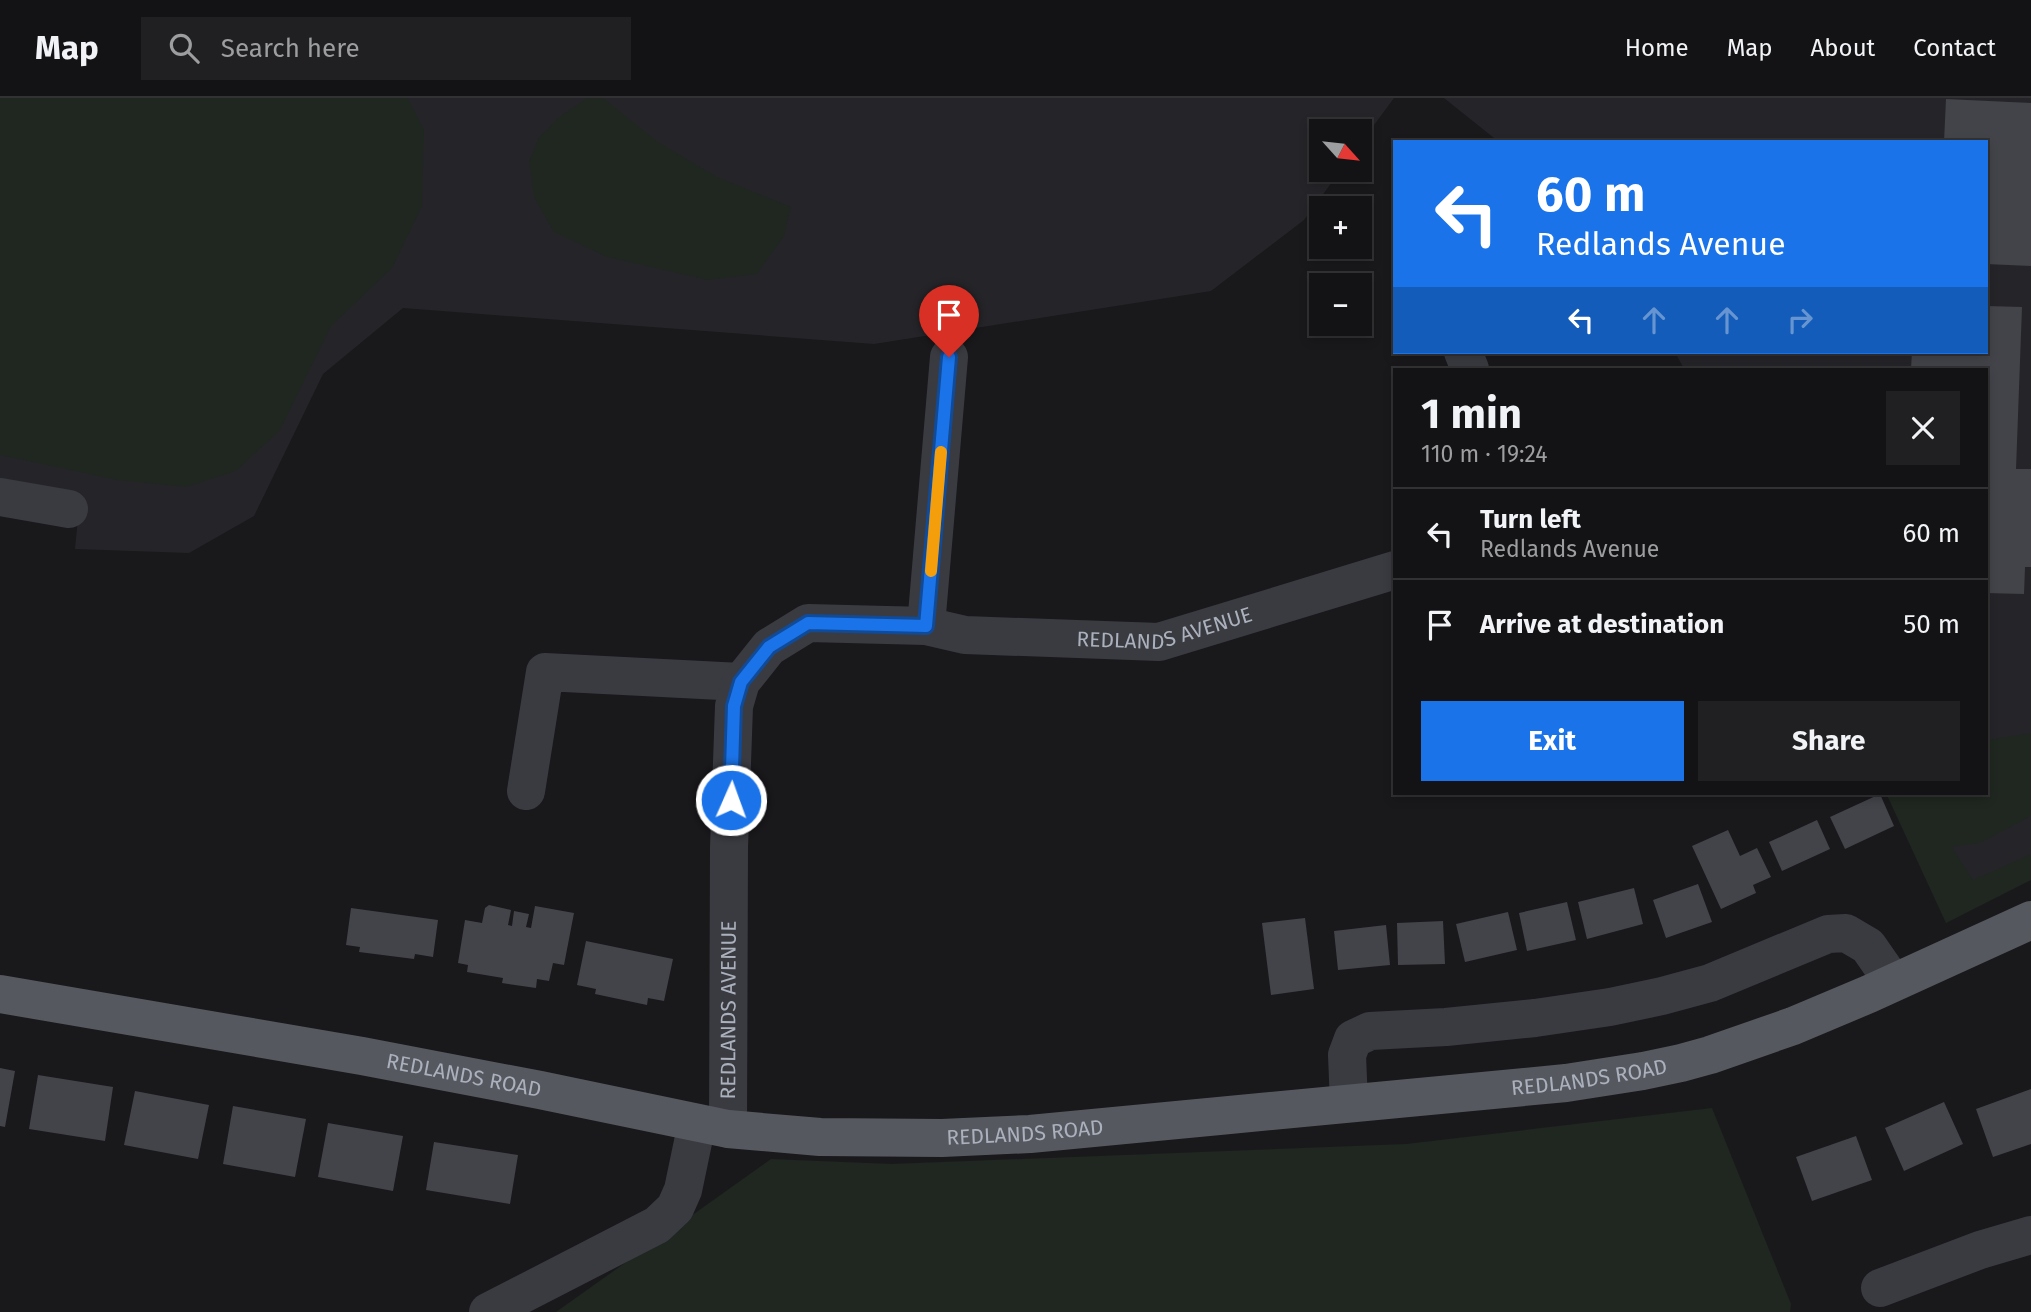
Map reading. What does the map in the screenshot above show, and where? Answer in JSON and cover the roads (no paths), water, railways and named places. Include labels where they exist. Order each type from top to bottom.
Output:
[{"type":"main road","name":"REDLANDS ROAD","points":[[0,994],[362,1056],[713,1126],[834,1137],[954,1137],[1042,1133],[1566,1083],[1643,1071],[1681,1063],[1793,1026],[2031,920]]},
{"type":"street","points":[[926,626],[949,357]]},
{"type":"street","points":[[0,497],[69,509]]},
{"type":"street","name":"REDLANDS AVENUE","points":[[488,1312],[657,1225],[675,1208],[713,1126],[730,835],[734,706],[741,682],[769,647],[808,623],[926,626],[965,635],[1159,642],[1393,571]]},
{"type":"street","points":[[526,791],[545,671],[741,682]]},
{"type":"street","points":[[1349,1103],[1347,1055],[1353,1039],[1370,1031],[1535,1018],[1662,996],[1710,983],[1828,934],[1846,933],[1868,946],[1894,982]]},
{"type":"street","points":[[1880,1288],[1980,1250],[2031,1236]]}]
